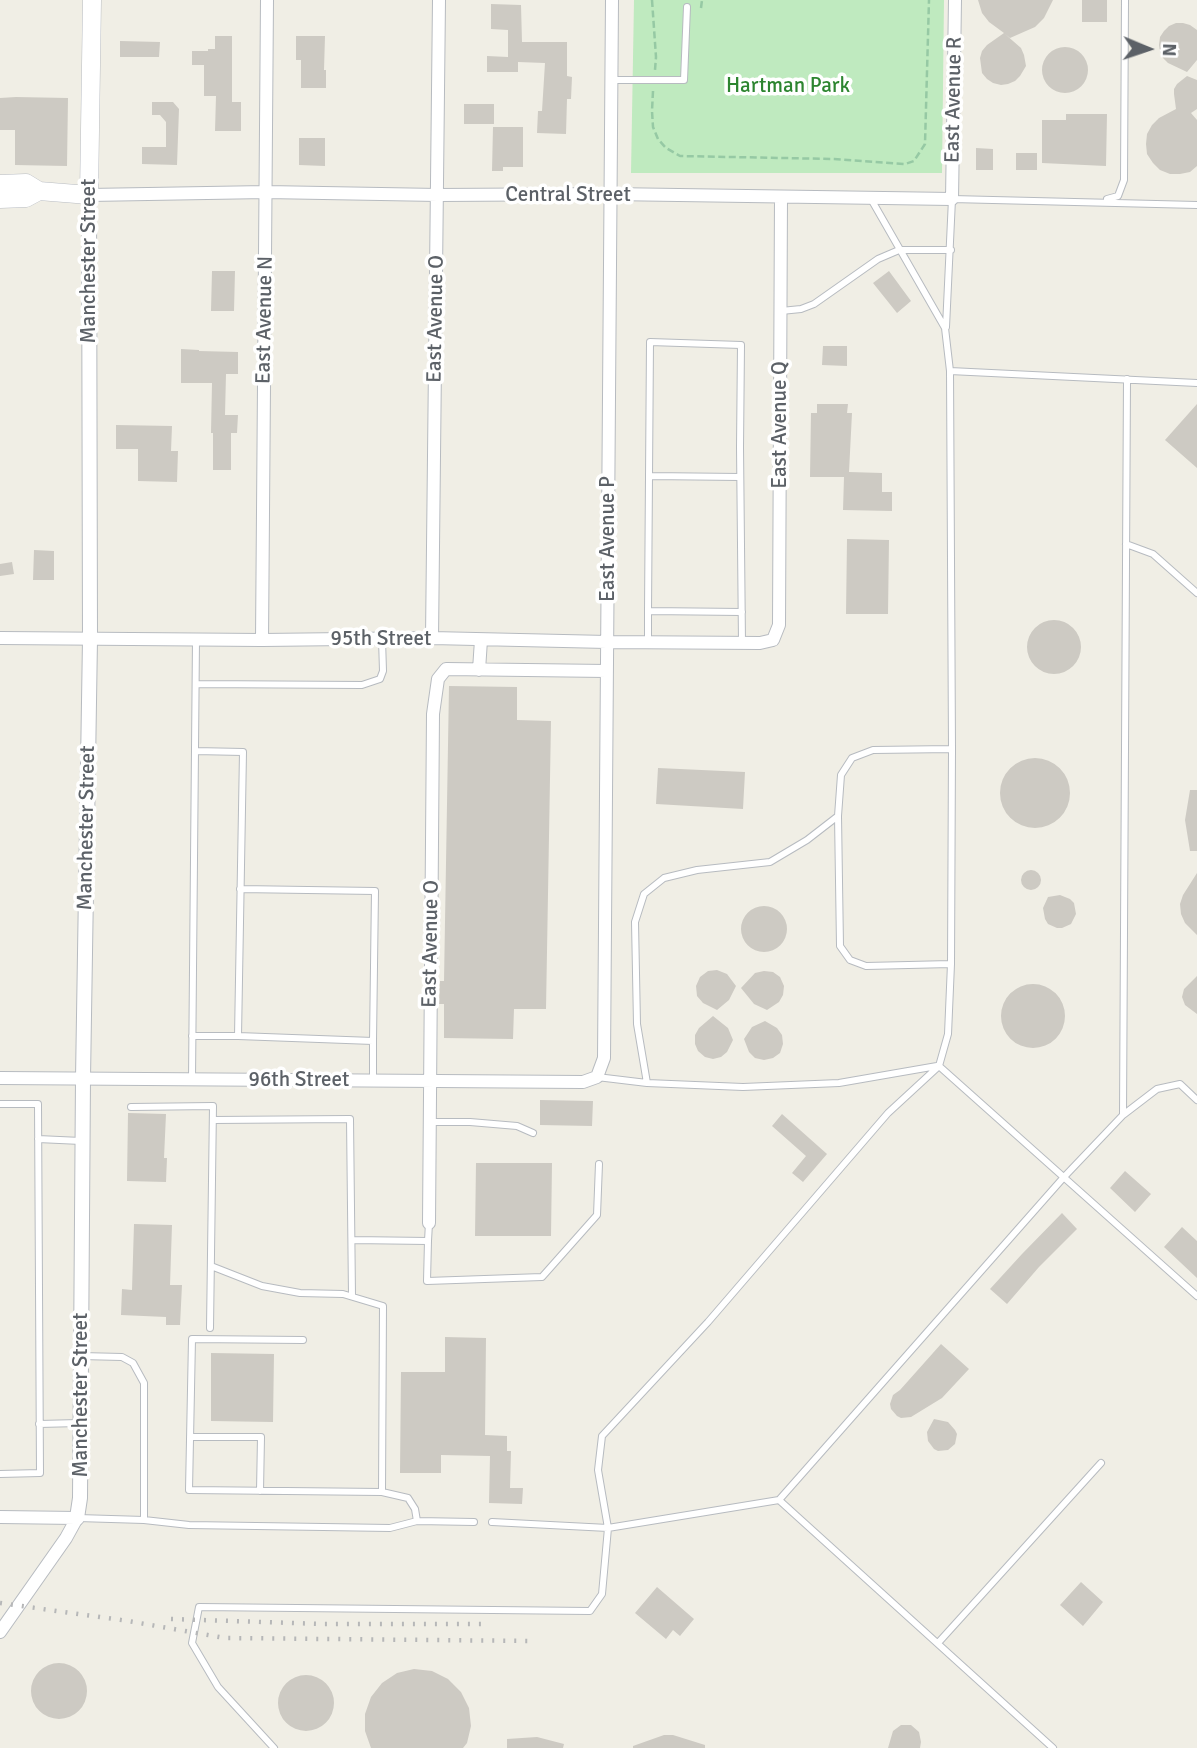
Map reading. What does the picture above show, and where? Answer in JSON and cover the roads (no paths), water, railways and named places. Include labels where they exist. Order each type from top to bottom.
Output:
[{"type":"main road","name":"Manchester Street","points":[[89,195],[92,0]]},
{"type":"main road","name":"Central Street","points":[[0,184],[26,183],[39,191],[89,195]]},
{"type":"main road","name":"Central Street","points":[[0,199],[26,198],[39,191]]},
{"type":"street","name":"East Avenue N","points":[[262,640],[267,0]]},
{"type":"street","name":"East Avenue O","points":[[432,638],[439,0]]},
{"type":"street","name":"East Avenue P","points":[[597,1077],[604,1058],[612,0]]},
{"type":"street","name":"East Avenue R","points":[[952,199],[955,0]]},
{"type":"street","name":"Central Street","points":[[89,195],[266,192],[952,199]]},
{"type":"street","name":"Manchester Street","points":[[0,1632],[66,1538],[77,1518],[80,1498],[90,639],[89,195]]},
{"type":"street","name":"East Avenue Q","points":[[762,643],[773,640],[779,625],[781,197]]},
{"type":"street","name":"95th Street","points":[[0,638],[432,638],[762,643]]},
{"type":"street","points":[[481,640],[480,670],[607,671]]},
{"type":"street","name":"East Avenue O","points":[[429,1223],[433,714],[438,679],[446,669],[480,670]]},
{"type":"street","name":"96th Street","points":[[0,1078],[583,1082],[597,1077]]},
{"type":"street","points":[[0,1517],[77,1518]]},
{"type":"lane","points":[[1097,202],[1118,196],[1125,180],[1125,0]]},
{"type":"lane","points":[[611,80],[684,80],[687,7]]},
{"type":"lane","points":[[870,197],[946,328]]},
{"type":"lane","points":[[274,1748],[218,1687],[192,1643],[200,1607],[590,1611],[602,1594],[608,1528],[598,1470],[602,1436],[708,1322],[888,1113],[939,1066],[948,1034],[951,964],[950,371],[946,328],[952,199]]},
{"type":"lane","name":"Central Street","points":[[952,199],[1197,205]]},
{"type":"lane","points":[[780,311],[801,309],[814,304],[878,259],[899,250],[951,250]]},
{"type":"lane","points":[[648,642],[650,341],[741,345],[742,643]]},
{"type":"lane","points":[[950,371],[1197,383]]},
{"type":"lane","points":[[1123,1115],[1127,379]]},
{"type":"lane","points":[[649,475],[740,477]]},
{"type":"lane","points":[[1126,544],[1153,554],[1197,593]]},
{"type":"lane","points":[[648,611],[742,612]]},
{"type":"lane","points":[[196,684],[362,685],[380,679],[383,671],[382,638]]},
{"type":"lane","points":[[192,1079],[196,639]]},
{"type":"lane","points":[[951,964],[866,966],[850,960],[840,946],[838,816],[841,775],[852,758],[873,750],[952,750]]},
{"type":"lane","points":[[195,751],[243,752],[238,1036]]},
{"type":"lane","points":[[647,1083],[637,1024],[635,935],[635,922],[644,894],[664,878],[697,870],[770,862],[807,840],[838,816]]},
{"type":"lane","points":[[240,889],[375,891],[373,1080]]},
{"type":"lane","points":[[192,1036],[373,1041]]},
{"type":"lane","points":[[597,1077],[647,1083],[743,1087],[839,1083],[939,1066]]},
{"type":"lane","points":[[939,1066],[1197,1296]]},
{"type":"lane","points":[[492,1522],[608,1528],[779,1500],[1064,1177],[1123,1115],[1157,1088],[1180,1084],[1197,1100]]},
{"type":"lane","points":[[0,1104],[38,1104],[40,1473],[0,1474]]},
{"type":"lane","points":[[131,1107],[213,1106],[210,1328]]},
{"type":"lane","points":[[213,1120],[350,1119],[352,1296]]},
{"type":"lane","points":[[430,1122],[517,1126],[533,1133]]},
{"type":"lane","points":[[38,1139],[83,1141]]},
{"type":"lane","points":[[429,1223],[427,1281],[542,1277],[597,1215],[599,1164]]},
{"type":"lane","points":[[352,1240],[428,1241]]},
{"type":"lane","points":[[211,1266],[262,1286],[304,1294],[343,1294],[383,1306],[382,1492]]},
{"type":"lane","points":[[303,1340],[192,1339],[189,1490],[382,1492],[408,1498],[415,1509],[417,1521]]},
{"type":"lane","points":[[81,1356],[122,1357],[133,1363],[144,1383],[144,1520]]},
{"type":"lane","points":[[38,1424],[81,1423]]},
{"type":"lane","points":[[190,1437],[261,1437],[260,1491]]},
{"type":"lane","points":[[938,1643],[1101,1463]]},
{"type":"lane","points":[[779,1500],[1053,1748]]},
{"type":"lane","points":[[77,1518],[144,1520],[189,1525],[379,1528],[417,1521],[474,1522]]},
{"type":"railway","points":[[0,1603],[225,1638],[534,1641]]},
{"type":"railway","points":[[171,1619],[324,1624],[488,1624]]},
{"type":"park label","name":"Hartman Park","points":[[788,86]]}]
